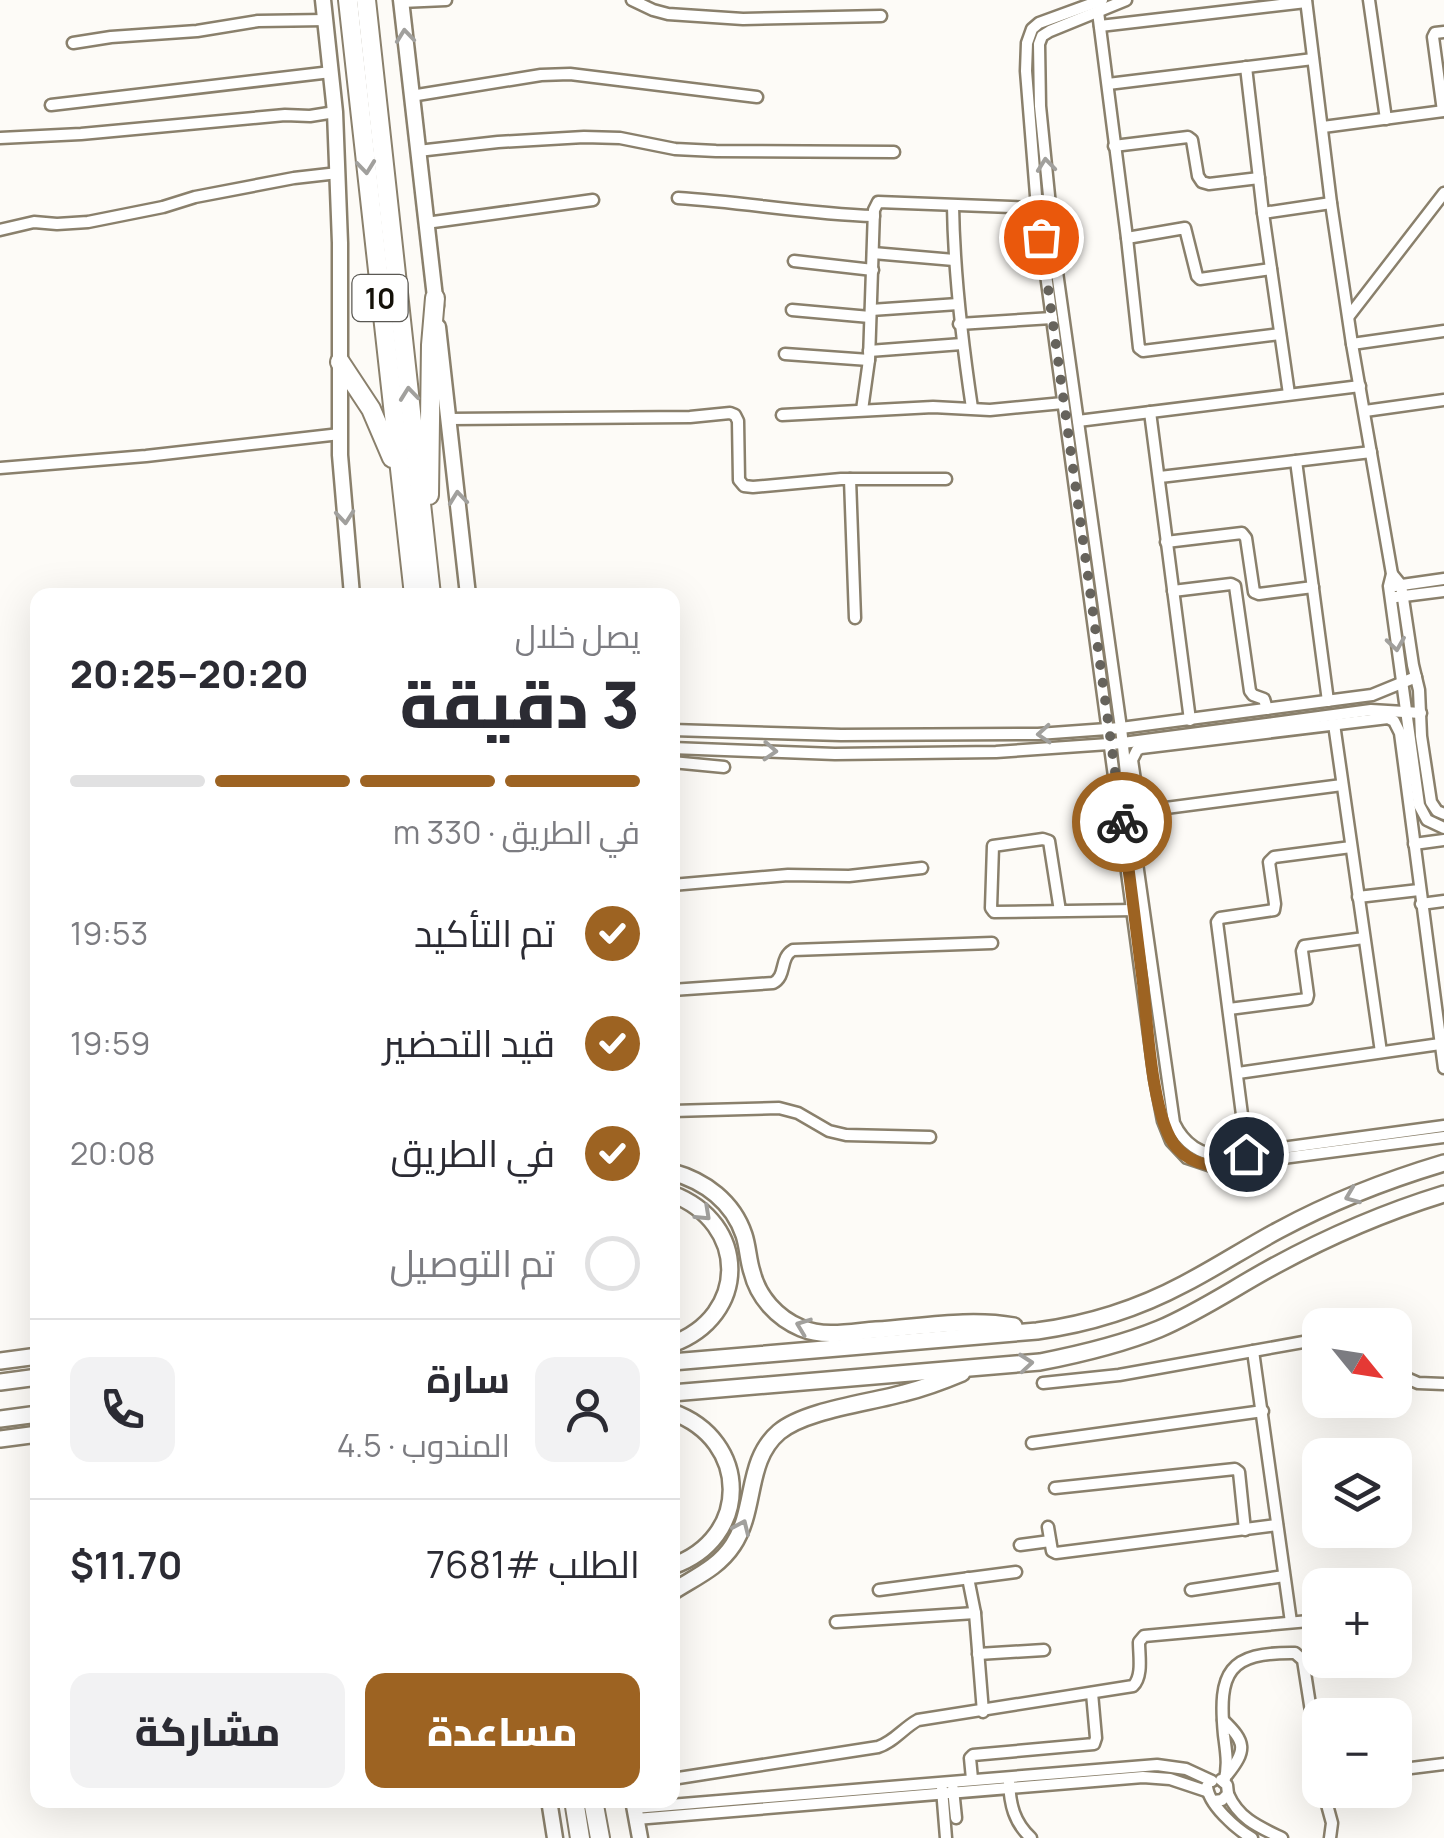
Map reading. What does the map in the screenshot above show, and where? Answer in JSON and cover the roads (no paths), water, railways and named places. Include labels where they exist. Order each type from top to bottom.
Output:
[{"type":"highway","name":"10","points":[[348,0],[413,588]]},
{"type":"highway","name":"10","points":[[366,0],[430,588]]},
{"type":"highway","points":[[426,546],[430,344],[435,298]]},
{"type":"highway","points":[[340,362],[371,409],[400,472]]},
{"type":"highway","points":[[575,1808],[580,1838]]},
{"type":"highway","points":[[595,1808],[600,1838]]},
{"type":"main road","points":[[680,1361],[1038,1331],[1084,1322],[1147,1302],[1325,1207],[1444,1164]]},
{"type":"main road","points":[[680,1174],[706,1186],[730,1209],[746,1239],[751,1271],[761,1295],[778,1314],[800,1327],[837,1334],[978,1322],[1038,1331]]},
{"type":"main road","points":[[680,1392],[1068,1357],[1138,1337],[1197,1311],[1322,1241],[1444,1194]]},
{"type":"main road","points":[[680,1198],[696,1205],[715,1224],[726,1244],[730,1275],[721,1306],[702,1330],[680,1340]]},
{"type":"main road","points":[[0,1362],[30,1357]]},
{"type":"main road","points":[[680,1587],[712,1568],[734,1544],[748,1515],[759,1458],[780,1431],[801,1418],[906,1393],[976,1367]]},
{"type":"main road","points":[[0,1382],[30,1378]]},
{"type":"main road","points":[[0,1420],[30,1415]]},
{"type":"main road","points":[[680,1416],[702,1427],[721,1448],[732,1482],[731,1500],[720,1530],[701,1552],[680,1562]]},
{"type":"main road","points":[[0,1439],[30,1435]]},
{"type":"street","points":[[323,0],[338,173],[340,434],[351,588]]},
{"type":"street","points":[[446,0],[401,1],[467,588]]},
{"type":"street","points":[[632,0],[668,14],[743,19],[882,16]]},
{"type":"street","points":[[1126,0],[1039,24],[1032,29],[1027,42],[1026,71],[1037,208],[1052,318],[1122,728],[1116,743],[1174,1122],[1187,1142],[1211,1156],[1247,1159],[1444,1137]]},
{"type":"street","points":[[1369,0],[1386,119]]},
{"type":"street","points":[[1100,26],[1306,1],[1352,344],[1395,588],[1416,677],[1431,802],[1444,814]]},
{"type":"street","points":[[1100,6],[1140,350],[1280,334]]},
{"type":"street","points":[[1100,6],[1050,31],[1039,44],[1040,106],[1056,265],[1108,729],[1139,808],[1147,812],[1342,785]]},
{"type":"street","points":[[73,43],[198,31],[258,20],[326,20]]},
{"type":"street","points":[[1323,127],[1444,111],[1433,38],[1444,32]]},
{"type":"street","points":[[1108,84],[1314,59]]},
{"type":"street","points":[[1246,67],[1288,394]]},
{"type":"street","points":[[1026,71],[1040,70]]},
{"type":"street","points":[[51,104],[331,72]]},
{"type":"street","points":[[412,96],[540,74],[570,74],[757,97]]},
{"type":"street","points":[[0,138],[335,112]]},
{"type":"street","points":[[418,151],[584,137],[620,138],[702,151],[894,152]]},
{"type":"street","points":[[1114,146],[1188,137],[1202,182],[1259,178]]},
{"type":"street","points":[[0,230],[34,222],[88,222],[195,197],[338,173]]},
{"type":"street","points":[[1348,316],[1444,193]]},
{"type":"street","points":[[678,198],[874,216]]},
{"type":"street","points":[[426,223],[593,200]]},
{"type":"street","points":[[862,410],[869,355],[876,206],[882,201],[1037,208]]},
{"type":"street","points":[[1263,213],[1331,203]]},
{"type":"street","points":[[953,206],[958,304],[972,408]]},
{"type":"street","points":[[1128,238],[1186,228],[1196,276],[1200,279],[1271,269]]},
{"type":"street","points":[[874,252],[954,260]]},
{"type":"street","points":[[794,261],[873,270]]},
{"type":"street","points":[[792,310],[870,313],[958,304]]},
{"type":"street","points":[[960,324],[1052,318]]},
{"type":"street","points":[[1352,344],[1444,331]]},
{"type":"street","points":[[785,354],[869,355],[962,344]]},
{"type":"street","points":[[782,415],[972,408],[1150,412],[1360,386]]},
{"type":"street","points":[[1365,410],[1444,400]]},
{"type":"street","points":[[1150,412],[1190,720]]},
{"type":"street","points":[[449,419],[690,417],[730,413],[738,421],[738,480],[744,486],[850,479],[946,479]]},
{"type":"street","points":[[0,468],[340,434]]},
{"type":"street","points":[[1160,477],[1372,452]]},
{"type":"street","points":[[1296,461],[1328,701]]},
{"type":"street","points":[[850,479],[855,618]]},
{"type":"street","points":[[1166,542],[1242,533],[1254,592],[1313,587]]},
{"type":"street","points":[[1395,588],[1444,580]]},
{"type":"street","points":[[1173,591],[1235,586],[1250,692],[1264,699],[1267,709]]},
{"type":"street","points":[[1395,588],[1444,592]]},
{"type":"street","points":[[1395,588],[1414,844],[1444,1068]]},
{"type":"street","points":[[680,730],[996,736],[1122,728],[1372,695],[1416,677]]},
{"type":"street","points":[[1422,712],[1371,710],[1154,743],[1134,754],[1132,784],[1155,1080],[1171,1141],[1187,1158],[1214,1167],[1444,1126]]},
{"type":"street","points":[[680,748],[835,754],[996,752],[1154,743],[1388,718],[1394,720],[1400,733],[1412,790],[1422,814],[1444,828]]},
{"type":"street","points":[[1334,724],[1381,1052]]},
{"type":"street","points":[[996,736],[996,752]]},
{"type":"street","points":[[680,763],[724,766]]},
{"type":"street","points":[[1060,911],[1049,841],[1043,838],[993,846],[992,911],[997,913],[1139,911]]},
{"type":"street","points":[[1414,844],[1444,840]]},
{"type":"street","points":[[1247,1159],[1218,919],[1274,910],[1269,862],[1274,858],[1351,848]]},
{"type":"street","points":[[680,884],[788,875],[849,876],[922,868]]},
{"type":"street","points":[[1358,897],[1420,890]]},
{"type":"street","points":[[1421,904],[1444,901]]},
{"type":"street","points":[[1229,1009],[1307,999],[1304,946],[1364,938]]},
{"type":"street","points":[[680,989],[773,983],[781,976],[784,958],[793,950],[992,943]]},
{"type":"street","points":[[1238,1073],[1440,1044]]},
{"type":"street","points":[[1155,1080],[1168,1078]]},
{"type":"street","points":[[680,1111],[778,1108],[846,1135],[930,1137]]},
{"type":"street","points":[[1042,1383],[1119,1374],[1302,1342]]},
{"type":"street","points":[[1253,1350],[1291,1622]]},
{"type":"street","points":[[1412,1381],[1444,1384]]},
{"type":"street","points":[[1032,1443],[1263,1411]]},
{"type":"street","points":[[1055,1488],[1233,1468],[1240,1472],[1245,1530]]},
{"type":"street","points":[[1048,1527],[1052,1551],[1056,1553],[1277,1525]]},
{"type":"street","points":[[1020,1545],[1050,1541]]},
{"type":"street","points":[[879,1590],[1016,1572]]},
{"type":"street","points":[[1191,1590],[1284,1576]]},
{"type":"street","points":[[968,1578],[975,1612],[982,1712]]},
{"type":"street","points":[[836,1622],[975,1612]]},
{"type":"street","points":[[680,1778],[878,1747],[918,1720],[1135,1685],[1139,1642],[1144,1636],[1302,1621]]},
{"type":"street","points":[[978,1654],[1044,1650]]},
{"type":"street","points":[[1219,1787],[1240,1758],[1237,1733],[1223,1720],[1224,1685],[1236,1665],[1258,1655],[1295,1652],[1304,1660],[1310,1698]]},
{"type":"street","points":[[972,1779],[973,1755],[1094,1744],[1092,1693]]},
{"type":"street","points":[[1412,1768],[1444,1764]]},
{"type":"street","points":[[640,1838],[635,1809],[665,1811],[1100,1775],[1143,1771],[1157,1765],[1186,1769],[1219,1787],[1249,1822],[1282,1838]]},
{"type":"street","points":[[948,1787],[972,1779],[1009,1782]]},
{"type":"street","points":[[1009,1782],[1010,1805],[1031,1838]]},
{"type":"street","points":[[948,1787],[956,1818]]},
{"type":"street","points":[[946,1838],[948,1787]]},
{"type":"street","points":[[1219,1787],[1231,1824],[1252,1838]]},
{"type":"street","points":[[550,1808],[555,1838]]},
{"type":"street","points":[[1328,1808],[1332,1823],[1330,1838]]}]
